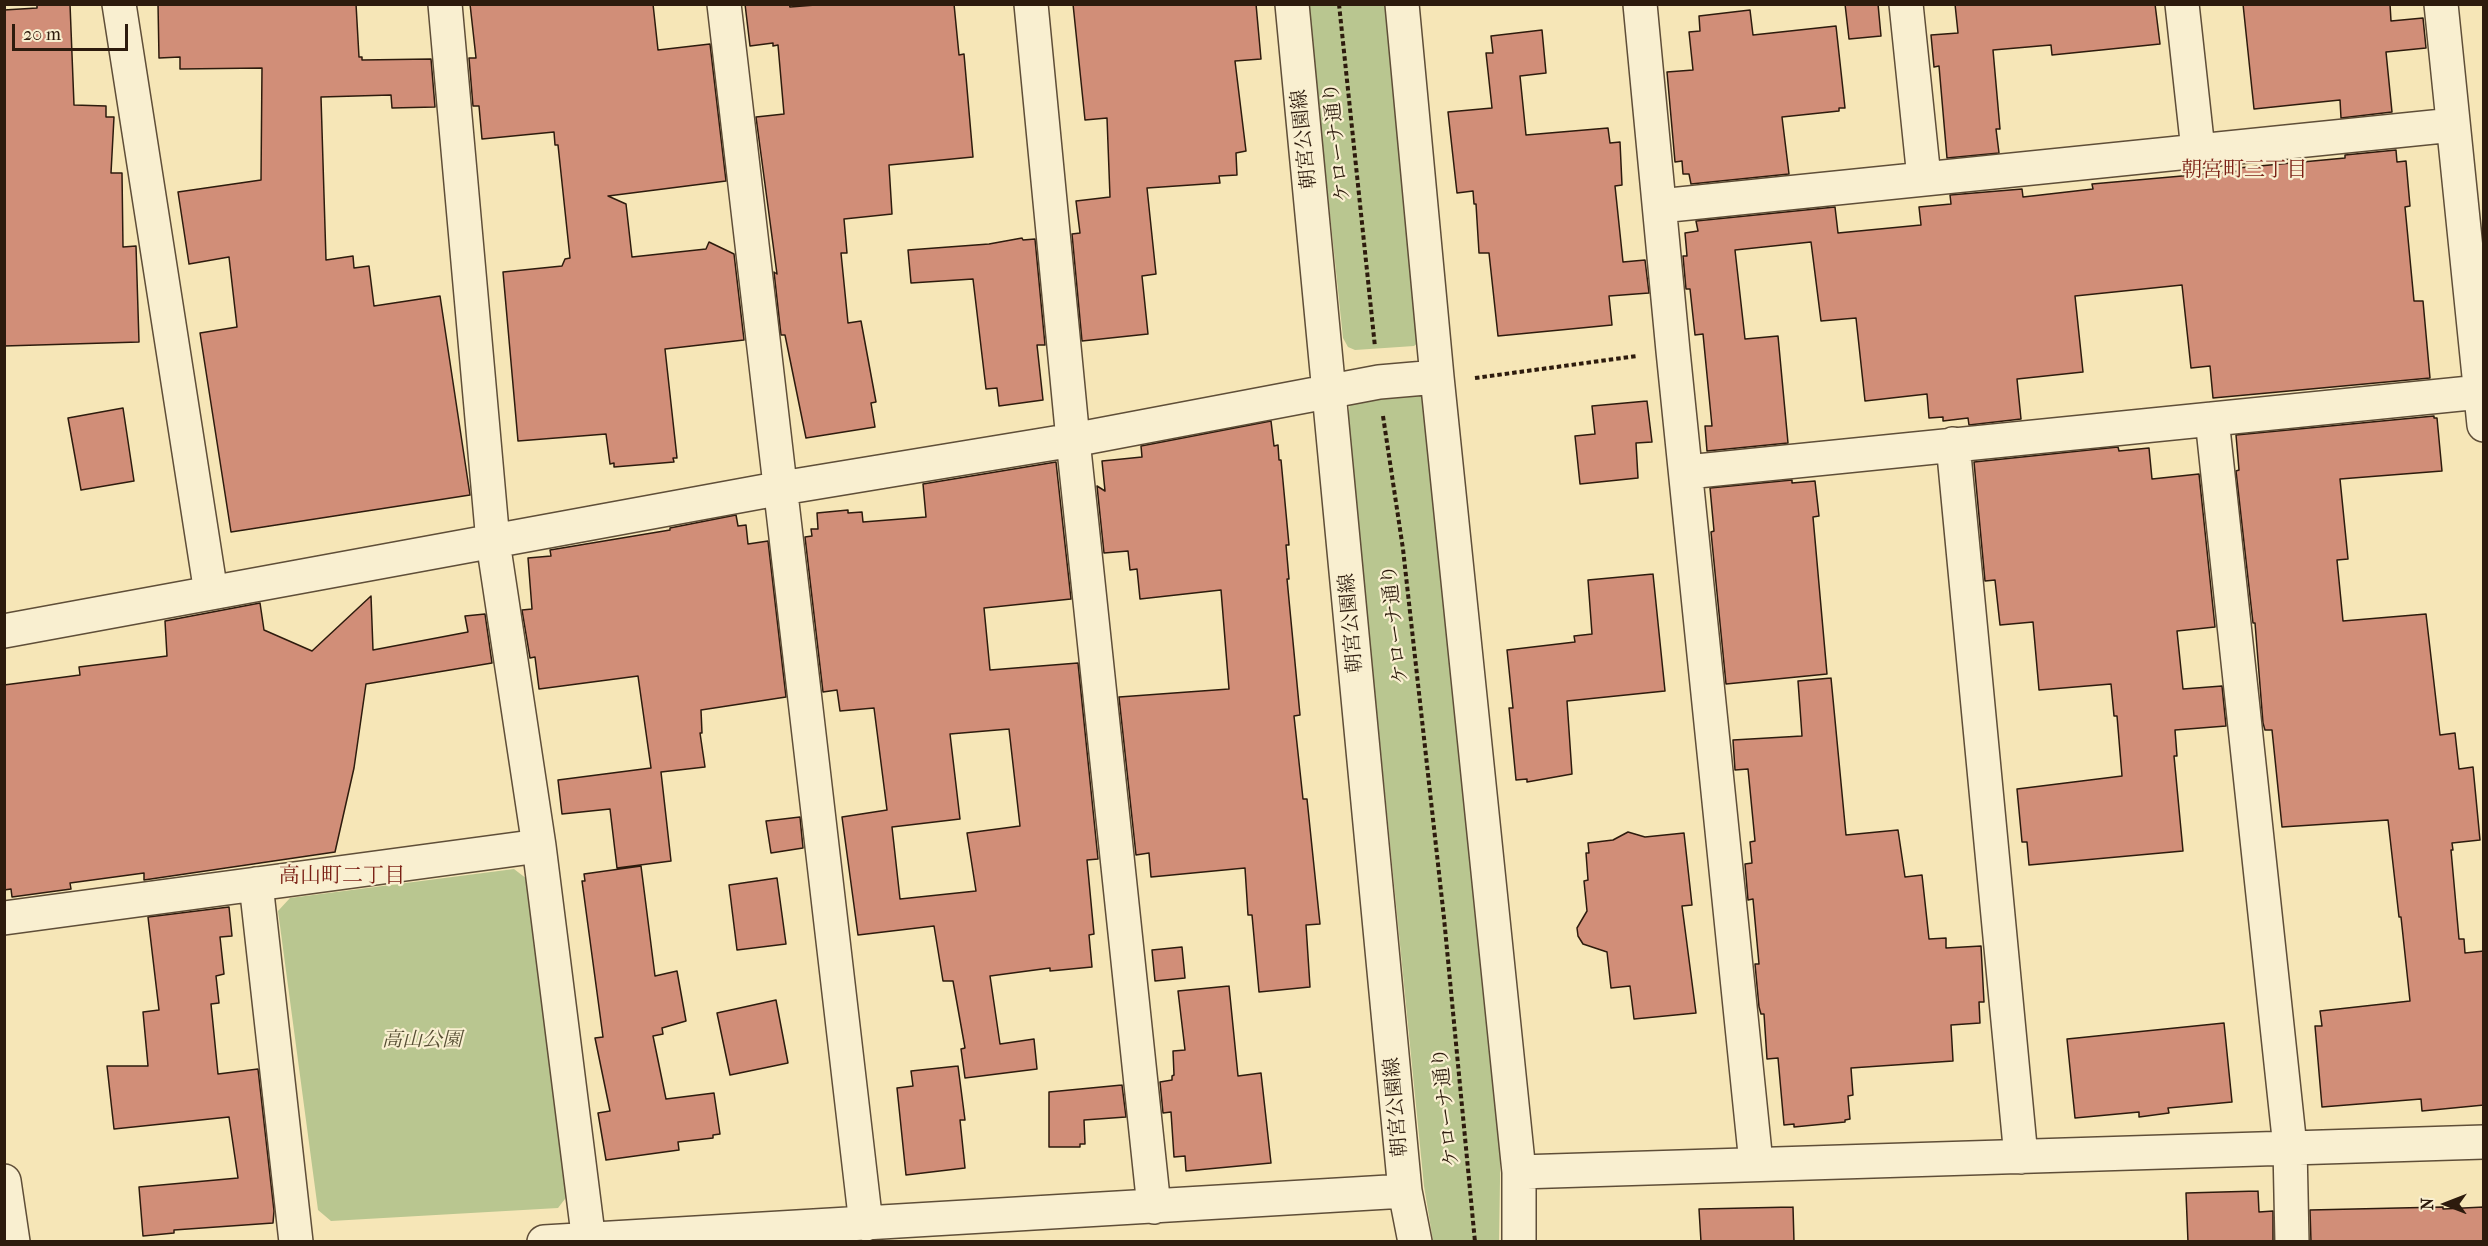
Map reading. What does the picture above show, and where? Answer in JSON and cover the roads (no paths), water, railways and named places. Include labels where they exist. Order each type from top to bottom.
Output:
[{"type":"street","points":[[119,4],[211,593]]},
{"type":"street","points":[[445,4],[493,542],[539,846],[589,1240]]},
{"type":"street","points":[[724,4],[867,1224]]},
{"type":"street","points":[[1031,4],[1073,440],[1154,1207]]},
{"type":"street","name":"朝宮公園線","points":[[1292,4],[1406,1191],[1415,1242]]},
{"type":"street","points":[[1402,4],[1437,380],[1519,1172],[1519,1242]]},
{"type":"street","points":[[1640,4],[1756,1163]]},
{"type":"street","points":[[1906,4],[1924,178]]},
{"type":"street","points":[[2182,4],[2198,150]]},
{"type":"street","points":[[2441,4],[2484,425]]},
{"type":"street","points":[[1660,206],[2453,125]]},
{"type":"street","points":[[4,631],[782,488],[1073,440],[1378,382],[1437,380]]},
{"type":"street","points":[[1687,472],[2480,392]]},
{"type":"street","points":[[2212,419],[2290,1147],[2292,1242]]},
{"type":"street","points":[[1953,444],[2021,1157]]},
{"type":"street","points":[[4,918],[539,846]]},
{"type":"street","points":[[256,884],[296,1242]]},
{"type":"street","points":[[1519,1172],[2484,1142]]},
{"type":"street","points":[[4,1181],[13,1242]]},
{"type":"street","points":[[544,1242],[1406,1191]]},
{"type":"district","name":"朝宮町三丁目","points":[[2244,171]]},
{"type":"district","name":"高山町二丁目","points":[[342,877]]},
{"type":"park label","name":"高山公園","points":[[422,1041]]}]
